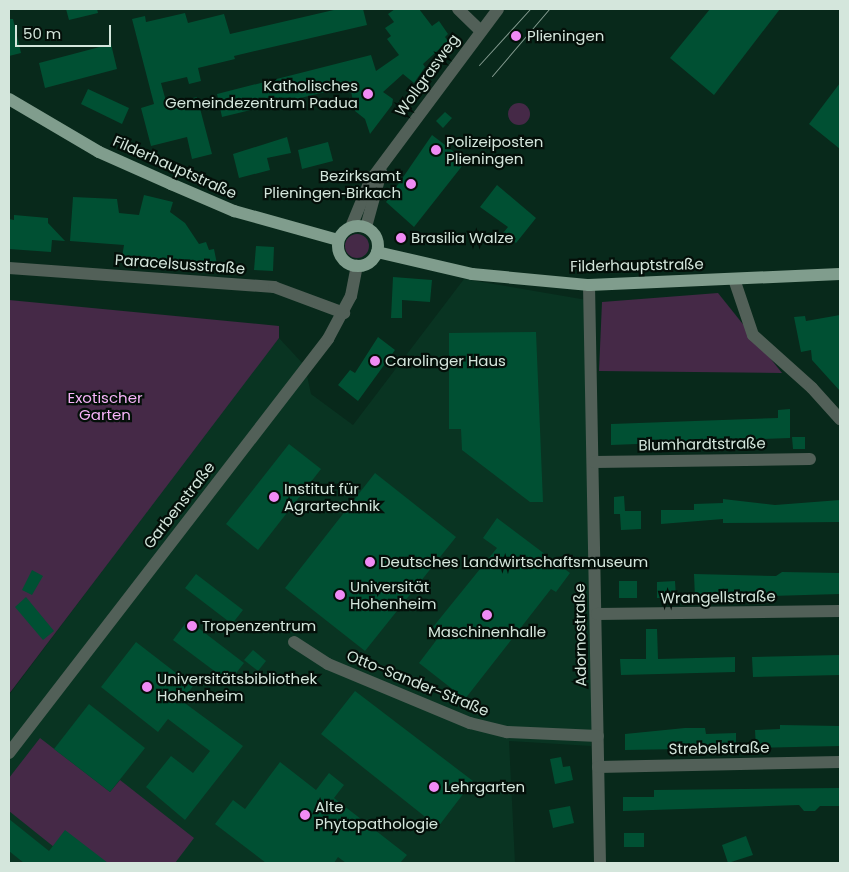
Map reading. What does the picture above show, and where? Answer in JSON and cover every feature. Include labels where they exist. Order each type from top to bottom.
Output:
[{"type":"main road","name":"Filderhauptstraße","points":[[9,99],[99,152],[234,212],[338,240]]},
{"type":"main road","points":[[351,227],[366,227],[378,240],[377,252],[370,262],[357,266],[344,260],[338,240],[351,227]]},
{"type":"main road","name":"Filderhauptstraße","points":[[377,252],[472,274],[589,285],[840,274]]},
{"type":"street","points":[[458,9],[480,30]]},
{"type":"street","name":"Wollgrasweg","points":[[351,227],[359,200],[480,30],[498,9]]},
{"type":"street","name":"Wollgrasweg","points":[[366,227],[385,162]]},
{"type":"street","name":"Garbenstraße","points":[[9,753],[328,339],[344,313],[357,266]]},
{"type":"street","name":"Paracelsusstraße","points":[[9,268],[274,287],[344,313]]},
{"type":"street","points":[[734,279],[753,335],[807,383],[840,419]]},
{"type":"street","name":"Adornostraße","points":[[589,285],[597,614],[600,863]]},
{"type":"street","name":"Blumhardtstraße","points":[[594,462],[810,459]]},
{"type":"street","name":"Wrangellstraße","points":[[597,614],[840,611]]},
{"type":"street","name":"Otto-Sander-Straße","points":[[294,642],[328,664],[470,724],[507,732],[598,736]]},
{"type":"street","name":"Strebelstraße","points":[[598,767],[840,762]]},
{"type":"shaded area","name":"Universität Hohenheim","points":[[464,279],[587,300],[597,614],[591,746],[509,741],[515,863],[9,863],[9,695],[250,374],[279,338],[305,366],[311,394],[353,425]]},
{"type":"green space","points":[[519,103],[527,106],[530,114],[527,122],[519,125],[511,122],[508,114],[511,106]]},
{"type":"green space","points":[[357,234],[362,235],[368,241],[368,251],[362,257],[357,258],[352,257],[346,251],[345,246],[346,241],[352,235]]},
{"type":"green space","points":[[718,293],[782,373],[599,371],[602,302]]},
{"type":"green space","name":"Exotischer Garten","points":[[9,300],[279,326],[279,338],[9,694]]},
{"type":"green space","points":[[40,738],[110,792],[120,780],[194,838],[175,863],[74,863],[9,811],[9,778]]},
{"type":"building","points":[[66,9],[97,9],[98,13],[69,20]]},
{"type":"building","points":[[338,9],[363,9],[367,25],[234,56],[235,59],[198,68],[201,81],[189,84],[187,77],[161,83],[167,105],[197,97],[212,154],[192,159],[187,137],[151,146],[141,108],[154,104],[132,19],[145,16],[146,22],[185,13],[188,23],[224,14],[230,34]]},
{"type":"building","points":[[395,9],[419,9],[432,26],[439,21],[448,34],[445,37],[448,41],[423,64],[425,67],[414,83],[403,74],[383,92],[393,99],[392,105],[370,134],[365,119],[355,111],[350,86],[222,117],[217,94],[371,55],[376,71],[399,55],[387,39],[391,36],[385,28],[394,22],[388,14]]},
{"type":"building","points":[[710,9],[780,9],[714,95],[670,58]]},
{"type":"building","points":[[9,19],[13,19],[21,53],[9,56]]},
{"type":"building","points":[[111,44],[117,69],[45,88],[39,63]]},
{"type":"building","points":[[840,83],[840,149],[809,124]]},
{"type":"building","points":[[88,89],[129,108],[122,124],[81,104]]},
{"type":"building","points":[[445,112],[452,118],[443,128],[436,121]]},
{"type":"building","points":[[432,135],[466,161],[414,227],[386,202]]},
{"type":"building","points":[[287,137],[291,153],[267,158],[270,170],[239,178],[233,154]]},
{"type":"building","points":[[328,142],[333,161],[302,169],[298,150]]},
{"type":"building","points":[[497,185],[536,218],[516,243],[503,233],[508,227],[480,207]]},
{"type":"building","points":[[144,195],[173,202],[170,212],[185,223],[199,244],[206,242],[209,250],[214,249],[217,264],[122,257],[124,245],[70,241],[73,197],[117,199],[119,213],[139,215]]},
{"type":"building","points":[[14,215],[48,218],[48,223],[65,241],[52,240],[51,252],[9,249],[9,219],[14,220]]},
{"type":"building","points":[[256,246],[274,247],[273,271],[254,270]]},
{"type":"building","points":[[393,277],[432,280],[430,302],[402,300],[402,318],[391,318]]},
{"type":"building","points":[[840,315],[840,391],[812,360],[811,350],[801,352],[794,317],[805,316],[806,321]]},
{"type":"building","points":[[536,332],[543,502],[530,502],[462,450],[461,429],[449,429],[449,333]]},
{"type":"building","name":"Carolinger Haus","points":[[378,337],[395,350],[358,401],[338,385],[350,370],[355,373]]},
{"type":"building","points":[[790,409],[790,438],[611,445],[611,424],[778,418],[778,410]]},
{"type":"building","points":[[792,437],[805,437],[805,449],[793,449]]},
{"type":"building","name":"Institut für Agrartechnik","points":[[289,444],[321,469],[258,550],[226,524]]},
{"type":"building","name":"Deutsches Landwirtschaftsmuseum","points":[[375,473],[456,537],[365,651],[285,588]]},
{"type":"building","points":[[624,496],[625,511],[641,511],[641,529],[621,530],[620,514],[614,514],[614,497]]},
{"type":"building","points":[[723,499],[775,505],[840,500],[840,522],[723,523],[723,519],[661,524],[661,510],[694,510],[694,504],[723,503]]},
{"type":"building","points":[[497,518],[570,573],[556,592],[551,589],[465,699],[419,663],[441,634],[433,627],[497,548],[483,538]]},
{"type":"building","points":[[32,570],[43,576],[32,595],[22,590]]},
{"type":"building","points":[[782,572],[840,573],[840,594],[695,598],[694,574],[776,576]]},
{"type":"building","points":[[196,574],[243,610],[232,624],[185,588]]},
{"type":"building","points":[[619,581],[637,581],[637,598],[619,598]]},
{"type":"building","points":[[675,581],[676,598],[657,598],[657,582]]},
{"type":"building","points":[[26,597],[54,631],[43,640],[15,607]]},
{"type":"building","points":[[188,620],[244,663],[229,682],[173,640]]},
{"type":"building","points":[[646,629],[657,629],[658,659],[735,657],[735,672],[621,675],[620,659],[646,659]]},
{"type":"building","points":[[136,642],[193,686],[182,701],[243,746],[185,820],[146,787],[171,756],[193,773],[210,751],[168,719],[158,732],[101,687]]},
{"type":"building","points":[[253,650],[266,661],[258,671],[244,660]]},
{"type":"building","points":[[840,655],[840,675],[753,677],[752,657]]},
{"type":"building","points":[[355,691],[473,781],[438,827],[321,734]]},
{"type":"building","points":[[89,704],[145,748],[110,792],[54,749]]},
{"type":"building","points":[[780,725],[840,726],[840,746],[756,748],[755,730],[780,729]]},
{"type":"building","points":[[705,728],[706,734],[736,733],[736,748],[625,750],[625,734]]},
{"type":"building","points":[[561,757],[563,767],[570,766],[573,780],[555,784],[550,759]]},
{"type":"building","points":[[280,762],[316,790],[329,773],[344,785],[334,798],[407,855],[400,863],[346,863],[338,857],[334,863],[266,863],[215,824],[233,800],[245,809]]},
{"type":"building","points":[[840,788],[840,806],[820,806],[815,811],[804,811],[799,805],[623,811],[623,797],[654,797],[654,790]]},
{"type":"building","points":[[570,806],[574,823],[553,828],[549,810]]},
{"type":"building","points":[[9,819],[49,851],[65,830],[108,863],[24,863],[9,851]]},
{"type":"building","points":[[624,833],[644,833],[644,847],[624,847]]},
{"type":"building","points":[[746,836],[753,855],[728,863],[722,845]]},
{"type":"tram line","points":[[479,65],[530,9]]},
{"type":"tram line","points":[[492,76],[549,9]]},
{"type":"place","name":"Plieningen","points":[[516,36]]},
{"type":"place","name":"Katholisches Gemeindezentrum Padua","points":[[368,94]]},
{"type":"place","name":"Polizeiposten Plieningen","points":[[436,150]]},
{"type":"place","name":"Bezirksamt Plieningen‐Birkach","points":[[411,184]]},
{"type":"place","name":"Brasilia Walze","points":[[401,238]]},
{"type":"place","name":"Carolinger Haus","points":[[375,361]]},
{"type":"place","name":"Institut für Agrartechnik","points":[[274,497]]},
{"type":"place","name":"Deutsches Landwirtschaftsmuseum","points":[[370,562]]},
{"type":"place","name":"Universität Hohenheim","points":[[340,595]]},
{"type":"place","name":"Maschinenhalle","points":[[487,615]]},
{"type":"place","name":"Tropenzentrum","points":[[192,626]]},
{"type":"place","name":"Universitätsbibliothek Hohenheim","points":[[147,687]]},
{"type":"place","name":"Lehrgarten","points":[[434,787]]},
{"type":"place","name":"Alte Phytopathologie","points":[[305,815]]}]
